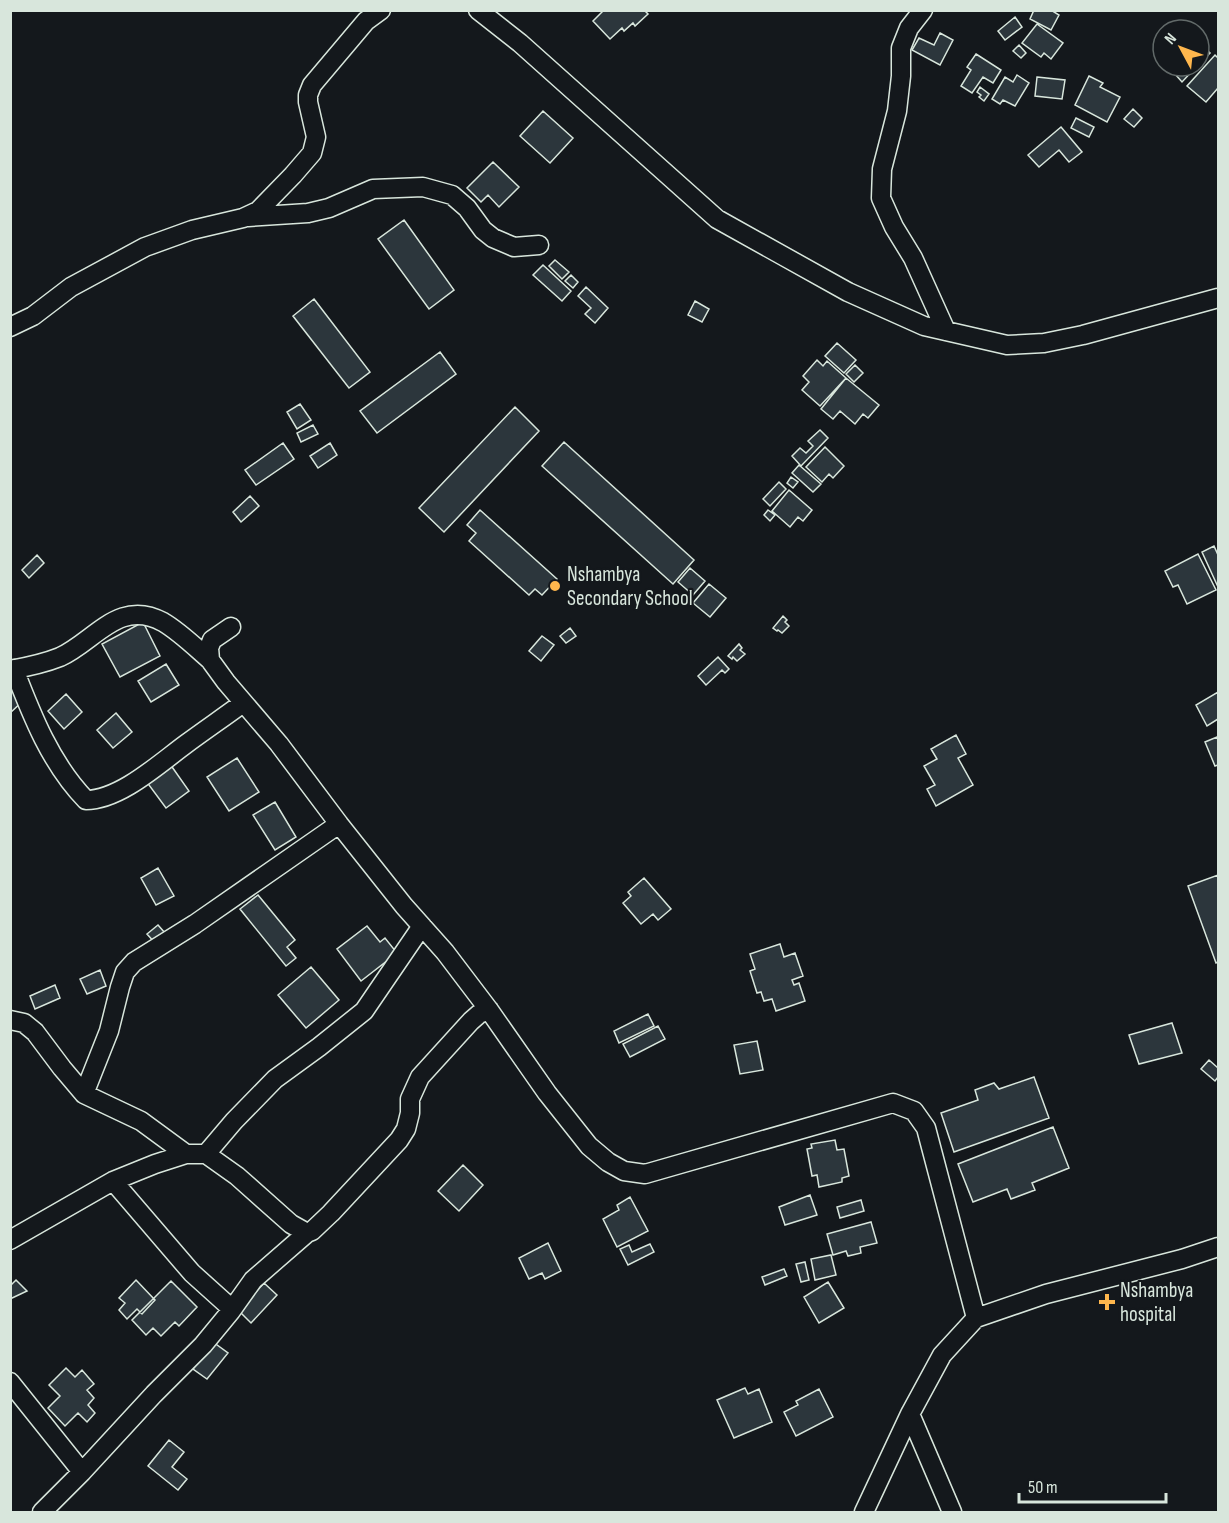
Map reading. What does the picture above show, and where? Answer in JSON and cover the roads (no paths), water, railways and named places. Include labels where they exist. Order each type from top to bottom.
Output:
[{"type":"street","points":[[243,218],[258,211],[266,204],[312,153],[316,137],[308,102],[312,85],[366,21],[381,10]]},
{"type":"street","points":[[478,10],[520,43],[717,219],[848,292],[924,326],[1007,345],[1044,343],[1083,335],[1218,298]]},
{"type":"street","points":[[924,10],[909,28],[901,48],[902,76],[897,111],[882,169],[881,198],[894,227],[913,258],[946,331]]},
{"type":"street","points":[[10,327],[33,316],[71,287],[145,247],[192,230],[243,218],[308,213],[330,208],[373,189],[423,187],[453,195],[467,208],[483,230],[493,238],[514,247],[539,245]]},
{"type":"street","points":[[243,703],[139,779],[116,793],[96,800],[86,800],[55,760],[12,670],[59,657],[116,619],[131,615],[144,615],[161,621],[177,632],[210,660],[279,744],[339,824],[445,952],[489,1010],[547,1094],[589,1146],[608,1162],[624,1171],[645,1174],[893,1104],[914,1111],[926,1128],[976,1318]]},
{"type":"street","points":[[210,660],[209,648],[212,640],[231,627]]},
{"type":"street","points":[[84,1094],[109,1031],[125,972],[134,962],[195,924],[339,824]]},
{"type":"street","points":[[206,1154],[275,1079],[364,1011],[422,926]]},
{"type":"street","points":[[42,1512],[202,1345],[253,1280],[331,1213],[399,1140],[406,1129],[410,1113],[410,1099],[420,1077],[471,1021],[479,1014],[489,1010]]},
{"type":"street","points":[[11,1019],[24,1023],[35,1032],[84,1094],[141,1121],[186,1154]]},
{"type":"street","points":[[10,1240],[113,1181],[186,1154],[206,1154],[237,1176],[291,1224],[307,1233]]},
{"type":"street","points":[[113,1181],[176,1256],[232,1309]]},
{"type":"street","points":[[864,1512],[910,1414],[942,1355],[976,1318],[1046,1294],[1182,1259],[1218,1247]]},
{"type":"street","points":[[10,1382],[82,1472]]},
{"type":"street","points":[[910,1414],[952,1512]]},
{"type":"place","name":"Nshambya Secondary School","points":[[555,586]]},
{"type":"place","name":"Nshambya hospital","points":[[1107,1302]]}]
